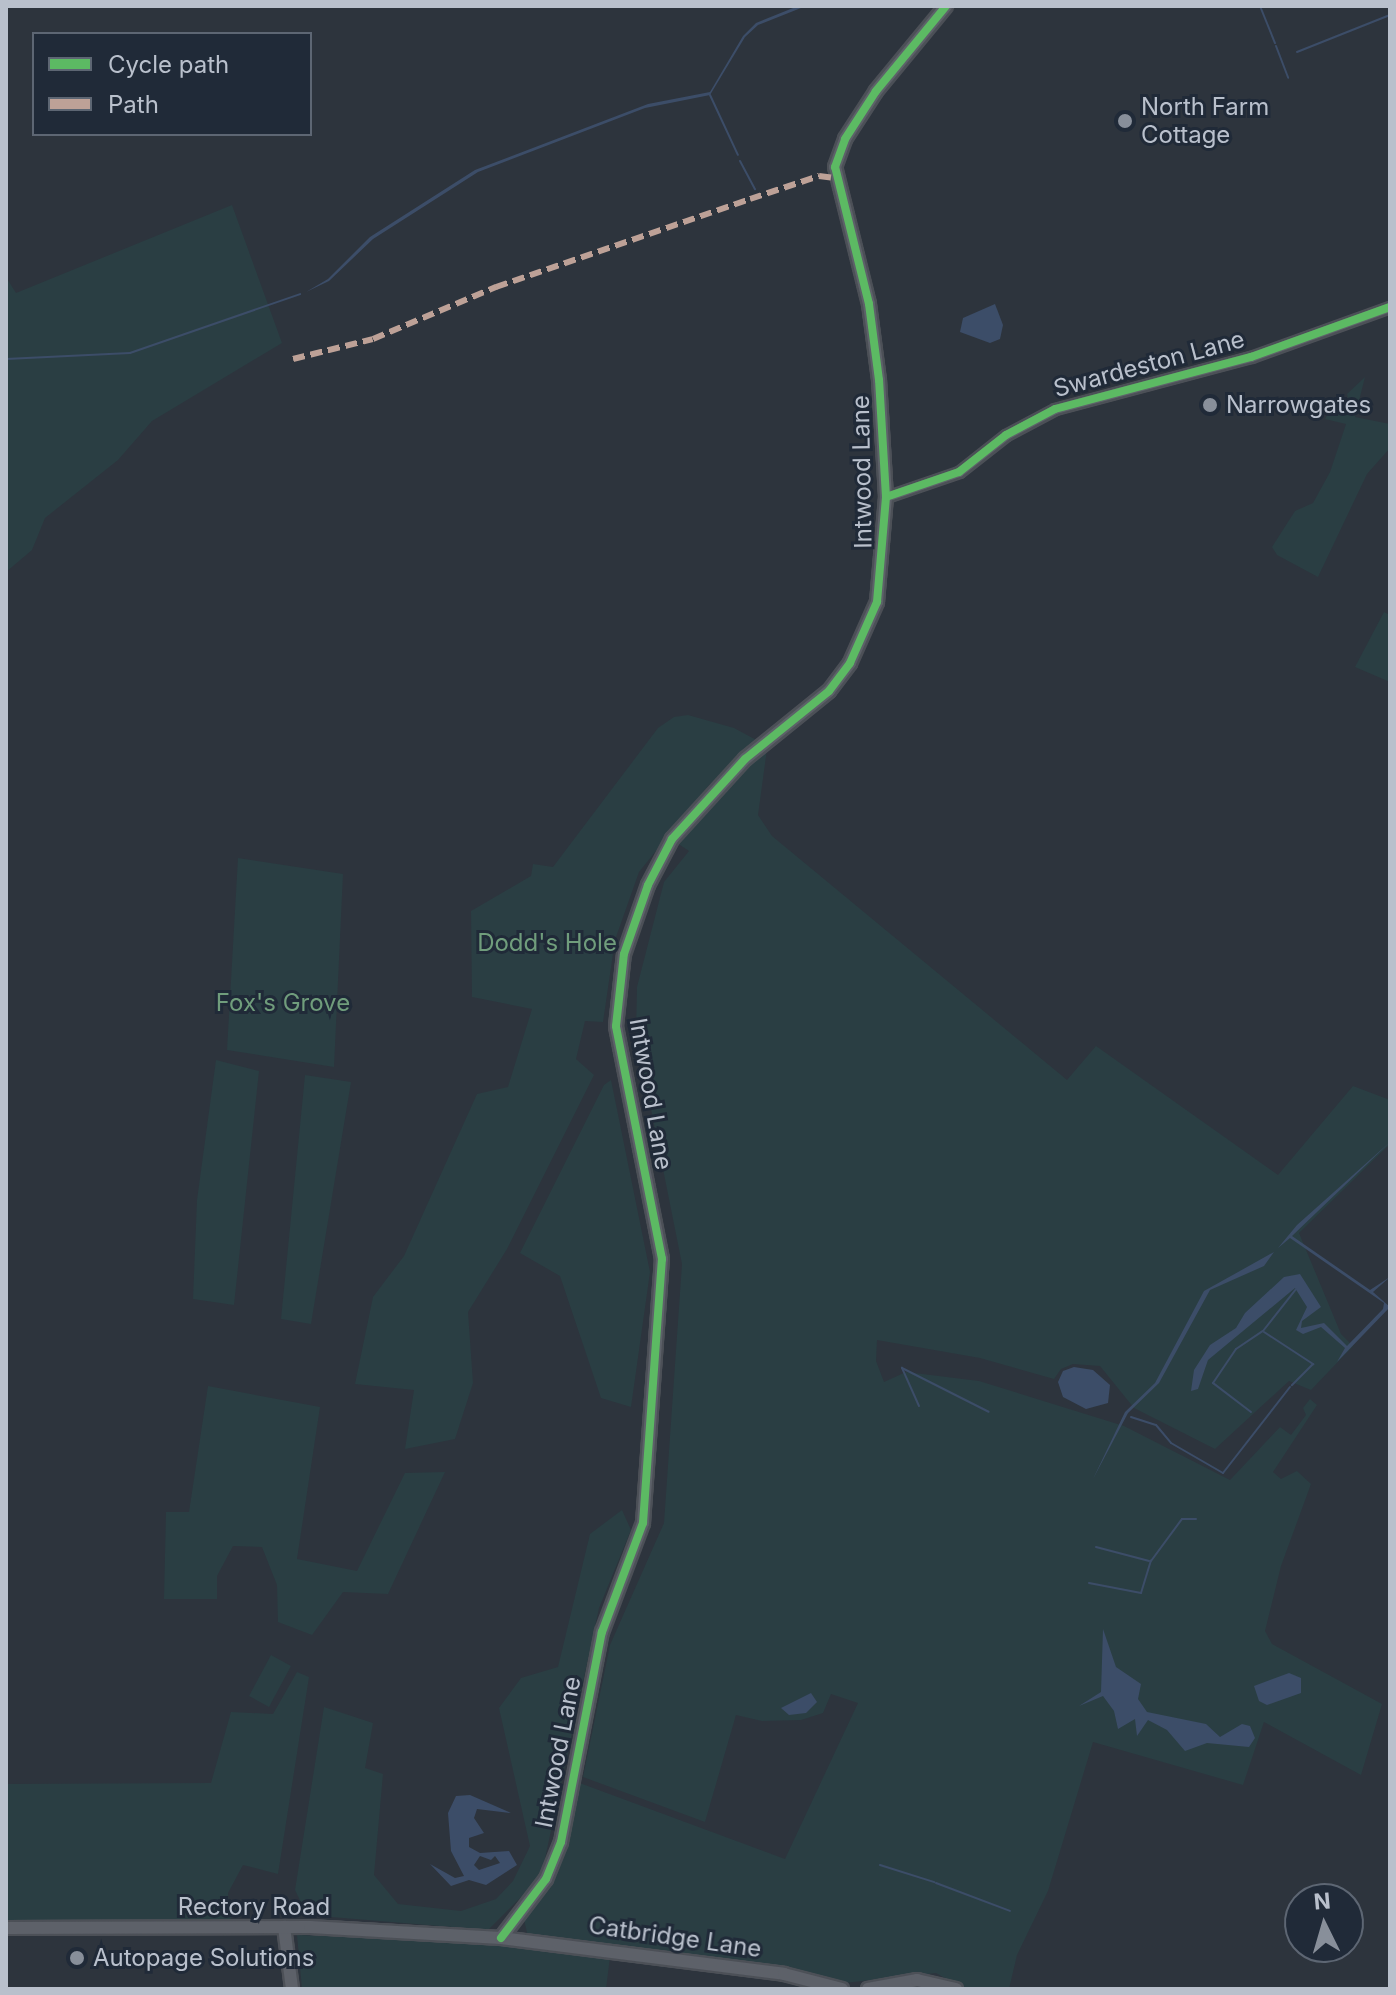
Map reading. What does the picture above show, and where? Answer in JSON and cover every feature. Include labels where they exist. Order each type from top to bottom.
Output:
[{"type":"street","name":"Intwood Lane","points":[[501,1938],[546,1879],[561,1842],[602,1632],[643,1523],[662,1259],[616,1026],[630,932],[657,865],[693,811],[745,759],[829,691],[850,663],[877,602],[886,497],[875,343],[835,178],[837,156],[857,119],[946,6]]},
{"type":"street","name":"Swardeston Lane","points":[[886,497],[959,472],[1006,435],[1055,409],[1264,353],[1390,307]]},
{"type":"street","name":"Rectory Road","points":[[6,1928],[284,1927],[501,1938]]},
{"type":"street","points":[[284,1927],[292,1989]]},
{"type":"street","name":"Catbridge Lane","points":[[501,1938],[784,1974],[842,1989]]},
{"type":"street","points":[[868,1989],[917,1980],[956,1989]]},
{"type":"green space","points":[[232,205],[282,343],[152,421],[118,460],[45,518],[32,550],[6,572],[6,277],[16,293]]},
{"type":"green space","points":[[1365,377],[1355,417],[1390,424],[1390,448],[1367,474],[1318,577],[1277,555],[1272,547],[1295,511],[1313,503],[1330,472],[1346,424],[1325,419],[1330,410],[1350,407],[1347,394]]},
{"type":"green space","points":[[1384,612],[1390,615],[1390,682],[1355,667]]},
{"type":"green space","name":"Dodd's Hole","points":[[688,715],[734,728],[760,742],[709,785],[639,872],[615,940],[603,1022],[585,1021],[576,1059],[594,1075],[507,1249],[468,1312],[473,1383],[455,1439],[405,1449],[414,1390],[355,1384],[373,1297],[404,1256],[477,1094],[508,1087],[532,1009],[472,997],[471,911],[531,876],[533,864],[553,867],[658,728],[674,717]]},
{"type":"green space","points":[[767,749],[758,815],[772,836],[1067,1080],[1096,1046],[1278,1175],[1353,1086],[1390,1100],[1390,1144],[1299,1233],[1341,1334],[1353,1346],[1311,1390],[1289,1381],[1215,1449],[1134,1408],[1100,1366],[1073,1364],[1061,1369],[1054,1379],[980,1358],[877,1340],[876,1361],[884,1382],[906,1372],[979,1381],[1124,1426],[1230,1480],[1280,1427],[1291,1435],[1306,1415],[1303,1408],[1310,1399],[1317,1405],[1273,1472],[1281,1479],[1297,1471],[1311,1484],[1281,1566],[1265,1631],[1272,1644],[1382,1704],[1361,1775],[1264,1722],[1243,1785],[1093,1742],[1048,1891],[1017,1955],[1009,1989],[964,1989],[936,1973],[844,1983],[784,1968],[528,1937],[523,1915],[559,1864],[577,1782],[785,1859],[858,1703],[831,1694],[823,1713],[801,1720],[762,1721],[736,1715],[705,1822],[583,1777],[610,1645],[664,1523],[682,1264],[636,1034],[637,987],[664,882],[689,851],[674,841]]},
{"type":"green space","name":"Fox's Grove","points":[[238,858],[343,874],[334,1067],[227,1050]]},
{"type":"green space","name":"Fox's Grove","points":[[216,1060],[259,1071],[234,1305],[193,1299],[197,1200]]},
{"type":"green space","name":"Fox's Grove","points":[[305,1075],[351,1082],[311,1324],[281,1319]]},
{"type":"green space","points":[[611,1080],[650,1272],[631,1407],[601,1398],[560,1276],[520,1253],[604,1085]]},
{"type":"green space","points":[[208,1386],[320,1407],[297,1559],[357,1571],[405,1473],[445,1472],[388,1594],[343,1592],[312,1635],[278,1622],[277,1585],[262,1547],[233,1546],[217,1576],[217,1599],[164,1599],[166,1512],[189,1512]]},
{"type":"green space","points":[[622,1510],[631,1530],[599,1608],[541,1877],[488,1930],[307,1915],[295,1890],[324,1707],[373,1723],[365,1768],[383,1774],[374,1875],[398,1904],[461,1911],[496,1899],[513,1881],[530,1846],[499,1708],[521,1678],[558,1667],[590,1534]]},
{"type":"green space","points":[[271,1655],[291,1666],[269,1707],[249,1696]]},
{"type":"green space","points":[[297,1672],[309,1677],[278,1874],[243,1865],[228,1893],[231,1921],[7,1921],[6,1784],[211,1783],[231,1712],[273,1714]]},
{"type":"green space","points":[[297,1935],[499,1941],[610,1957],[606,1989],[302,1989]]},
{"type":"water","points":[[798,6],[806,6],[758,25],[745,37],[710,95],[645,108],[478,172],[373,239],[329,281],[306,292],[328,279],[370,237],[475,170],[648,104],[710,92],[743,36],[756,23]]},
{"type":"water","points":[[995,304],[1003,325],[1000,339],[990,343],[960,332],[963,318]]},
{"type":"water","points":[[1390,1142],[1292,1236],[1370,1290],[1390,1277],[1373,1292],[1390,1307],[1337,1362],[1345,1348],[1321,1327],[1303,1334],[1296,1330],[1307,1307],[1295,1288],[1208,1360],[1198,1389],[1191,1391],[1194,1370],[1210,1345],[1236,1328],[1245,1313],[1284,1277],[1300,1274],[1321,1307],[1302,1321],[1301,1328],[1324,1323],[1347,1346],[1383,1309],[1384,1303],[1290,1238],[1278,1248],[1297,1225]]},
{"type":"water","points":[[1274,1252],[1264,1266],[1210,1290],[1159,1383],[1128,1413],[1093,1479],[1125,1412],[1155,1383],[1204,1291]]},
{"type":"water","points":[[1074,1367],[1093,1370],[1110,1385],[1108,1403],[1086,1409],[1063,1397],[1058,1382],[1063,1371]]},
{"type":"water","points":[[1103,1629],[1116,1667],[1141,1684],[1138,1699],[1147,1712],[1206,1724],[1220,1737],[1242,1724],[1250,1726],[1255,1738],[1249,1747],[1207,1743],[1185,1751],[1167,1730],[1148,1720],[1137,1736],[1135,1719],[1118,1729],[1114,1711],[1103,1696],[1079,1706],[1101,1692]]},
{"type":"water","points":[[1289,1673],[1301,1678],[1301,1693],[1267,1705],[1259,1701],[1254,1686]]},
{"type":"water","points":[[811,1693],[817,1702],[806,1713],[789,1715],[781,1708]]},
{"type":"water","points":[[470,1795],[511,1813],[477,1809],[474,1818],[484,1833],[469,1838],[469,1847],[480,1853],[509,1851],[517,1865],[486,1885],[469,1880],[451,1886],[430,1864],[455,1878],[464,1876],[451,1851],[448,1813],[456,1796]],"holes":[[[480,1856],[491,1860],[495,1856],[500,1863],[479,1870],[474,1865]]]},
{"type":"waterway","points":[[1260,6],[1275,43]]},
{"type":"waterway","points":[[1297,52],[1390,15]]},
{"type":"waterway","points":[[1276,46],[1288,78]]},
{"type":"waterway","points":[[710,95],[738,155]]},
{"type":"waterway","points":[[740,161],[755,189]]},
{"type":"waterway","points":[[6,359],[130,353],[300,294]]},
{"type":"waterway","points":[[1251,1412],[1213,1383],[1236,1349],[1263,1331],[1296,1289]]},
{"type":"waterway","points":[[1264,1332],[1313,1364],[1292,1385]]},
{"type":"waterway","points":[[919,1406],[902,1368],[989,1412]]},
{"type":"waterway","points":[[1131,1417],[1156,1425],[1171,1443],[1223,1473],[1290,1387]]},
{"type":"waterway","points":[[1089,1583],[1141,1593],[1151,1561],[1182,1519],[1196,1519]]},
{"type":"waterway","points":[[1096,1547],[1149,1561]]},
{"type":"waterway","points":[[880,1865],[934,1882]]},
{"type":"waterway","points":[[936,1883],[1010,1911]]},
{"type":"marked path","points":[[293,359],[373,339],[496,287],[750,199],[819,176],[835,178]]},
{"type":"cycle path","points":[[501,1938],[546,1879],[561,1842],[602,1632],[643,1523],[662,1259],[616,1026],[624,954],[648,885],[672,839],[745,759],[829,691],[850,663],[877,602],[886,497],[879,380],[869,304],[835,167],[845,139],[876,91],[946,6]]},
{"type":"cycle path","points":[[886,497],[959,472],[1006,435],[1055,409],[1251,357],[1390,307]]},
{"type":"place","name":"North Farm Cottage","points":[[1125,121]]},
{"type":"place","name":"Narrowgates","points":[[1210,405]]},
{"type":"place","name":"Autopage Solutions","points":[[77,1958]]}]
